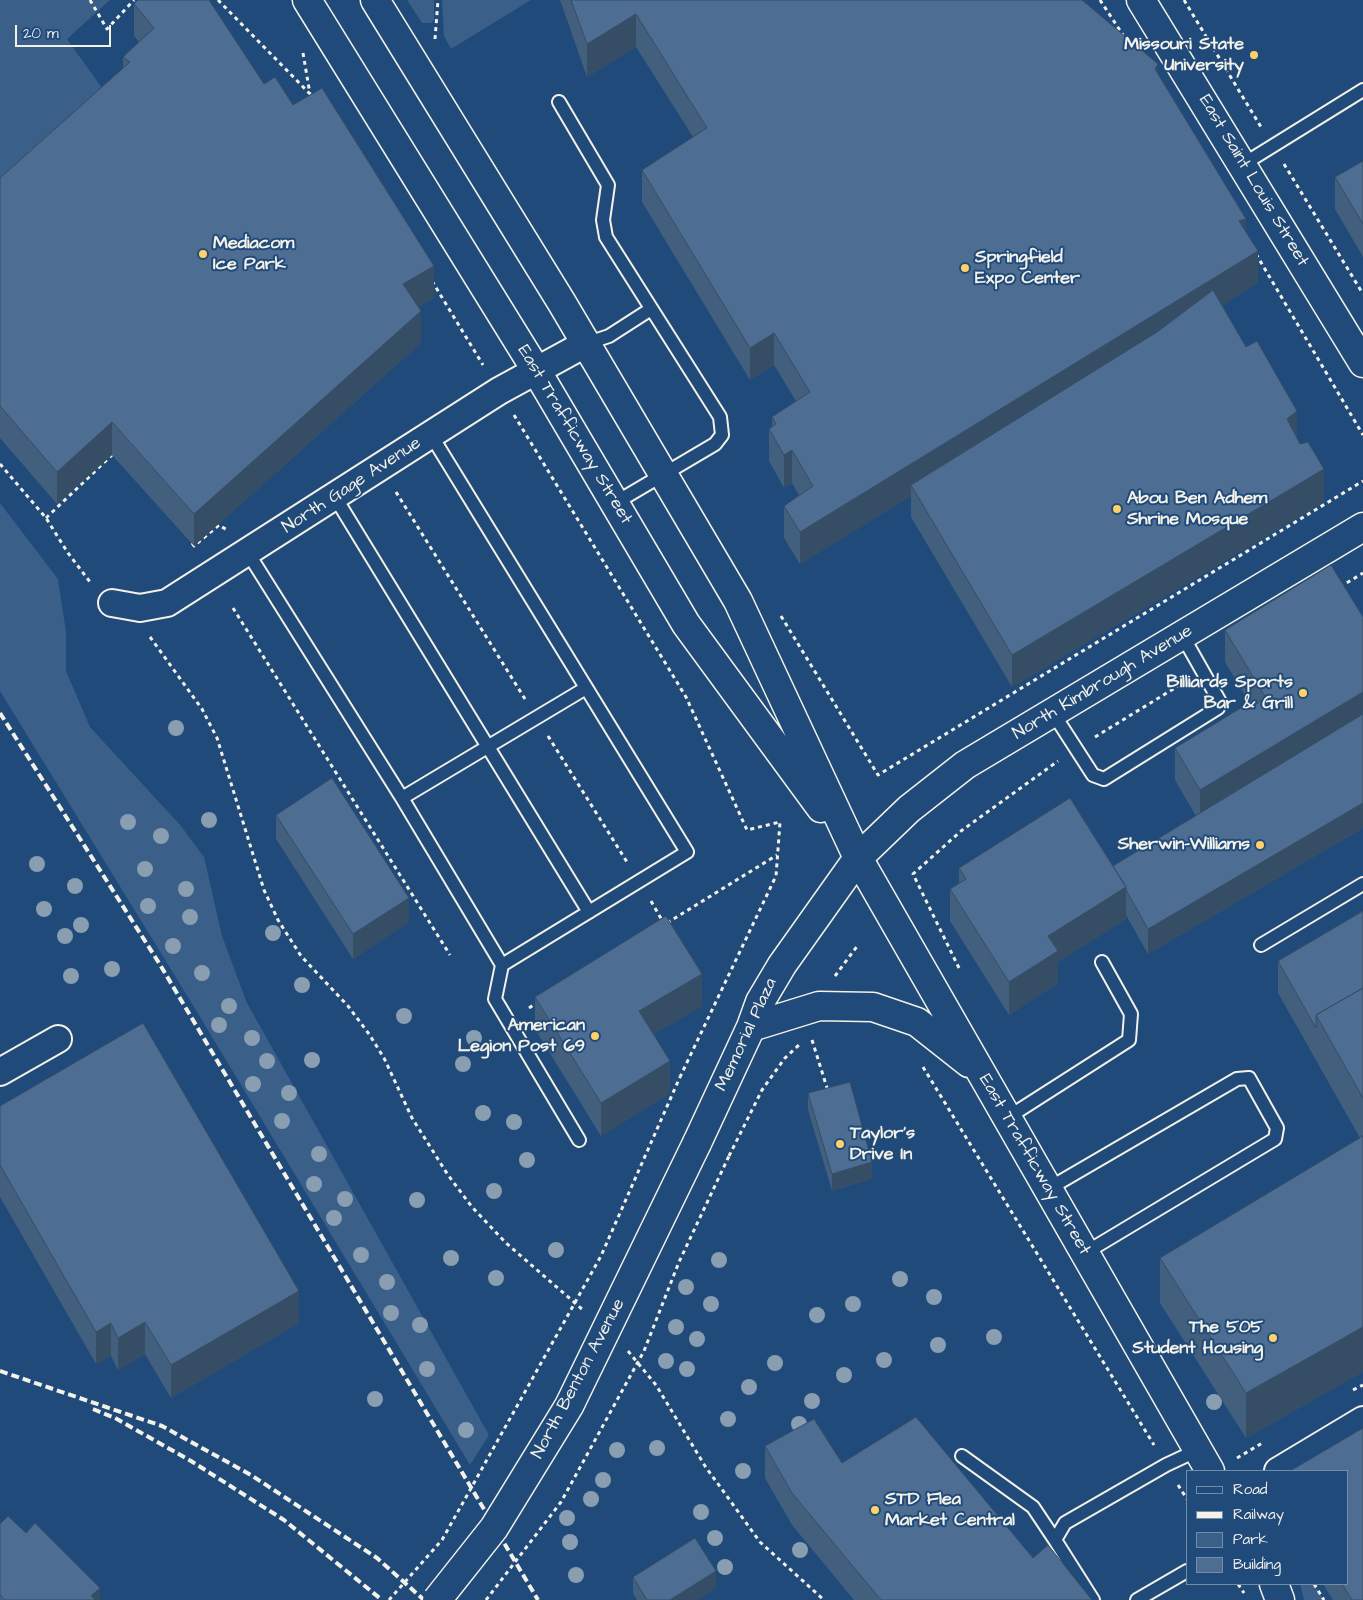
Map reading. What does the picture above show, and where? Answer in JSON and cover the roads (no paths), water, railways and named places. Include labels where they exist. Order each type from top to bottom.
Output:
[{"type":"main road","name":"East Trafficway Street","points":[[307,0],[536,370],[686,624],[858,858]]},
{"type":"main road","name":"East Trafficway Street","points":[[375,0],[586,344],[738,601],[858,858],[1204,1460]]},
{"type":"main road","name":"East Saint Louis Street","points":[[1141,0],[1363,363]]},
{"type":"main road","name":"North Kimbrough Avenue","points":[[858,858],[909,809],[958,770],[1363,527]]},
{"type":"main road","name":"Memorial Plaza","points":[[697,1143],[751,1027],[760,1002],[782,965],[858,858]]},
{"type":"main road","points":[[751,1027],[819,1006],[874,1007],[917,1022],[980,1071]]},
{"type":"main road","name":"North Benton Avenue","points":[[437,1600],[494,1528],[570,1406],[697,1143]]},
{"type":"main road","points":[[1274,1585],[1280,1600]]},
{"type":"street","name":"North Gage Avenue","points":[[112,603],[140,608],[167,604],[499,391],[586,344]]},
{"type":"street","points":[[0,1072],[58,1039]]},
{"type":"street","points":[[1280,1470],[1363,1420]]},
{"type":"lane","points":[[1242,164],[1363,90]]},
{"type":"lane","points":[[559,102],[608,185],[603,220],[606,237],[720,417],[722,435],[715,444],[615,503]]},
{"type":"lane","points":[[586,344],[609,336],[651,309]]},
{"type":"lane","points":[[431,436],[687,852],[502,965]]},
{"type":"lane","points":[[335,497],[589,912]]},
{"type":"lane","points":[[248,553],[402,798],[502,965],[495,999],[579,1140]]},
{"type":"lane","points":[[1053,712],[1093,775],[1104,779],[1218,708],[1220,702],[1182,635]]},
{"type":"lane","points":[[402,798],[586,688]]},
{"type":"lane","points":[[1262,945],[1363,884]]},
{"type":"lane","points":[[1007,1118],[1129,1040],[1131,1014],[1102,962]]},
{"type":"lane","points":[[1048,1189],[1237,1079],[1249,1078],[1277,1128],[1275,1139],[1084,1253]]},
{"type":"lane","points":[[962,1456],[1033,1507],[1093,1600]]},
{"type":"lane","points":[[1055,1540],[1065,1523],[1166,1465],[1204,1460]]},
{"type":"lane","points":[[1137,1600],[1186,1572]]},
{"type":"railway","points":[[0,713],[159,963],[538,1600]]},
{"type":"railway","points":[[0,1371],[162,1426],[251,1475],[377,1558],[424,1600]]},
{"type":"railway","points":[[93,1409],[115,1418],[191,1461],[284,1520],[382,1600]]},
{"type":"place","name":"Missouri State University","points":[[1254,55]]},
{"type":"place","name":"Mediacom Ice Park","points":[[203,254]]},
{"type":"place","name":"Springfield Expo Center","points":[[965,268]]},
{"type":"place","name":"Abou Ben Adhem Shrine Mosque","points":[[1117,509]]},
{"type":"place","name":"Billiards Sports Bar & Grill","points":[[1303,693]]},
{"type":"place","name":"Sherwin-Williams","points":[[1260,845]]},
{"type":"place","name":"American Legion Post 69","points":[[595,1036]]},
{"type":"place","name":"Taylor's Drive In","points":[[840,1144]]},
{"type":"place","name":"The 505 Student Housing","points":[[1273,1338]]},
{"type":"place","name":"STD Flea Market Central","points":[[875,1510]]}]
